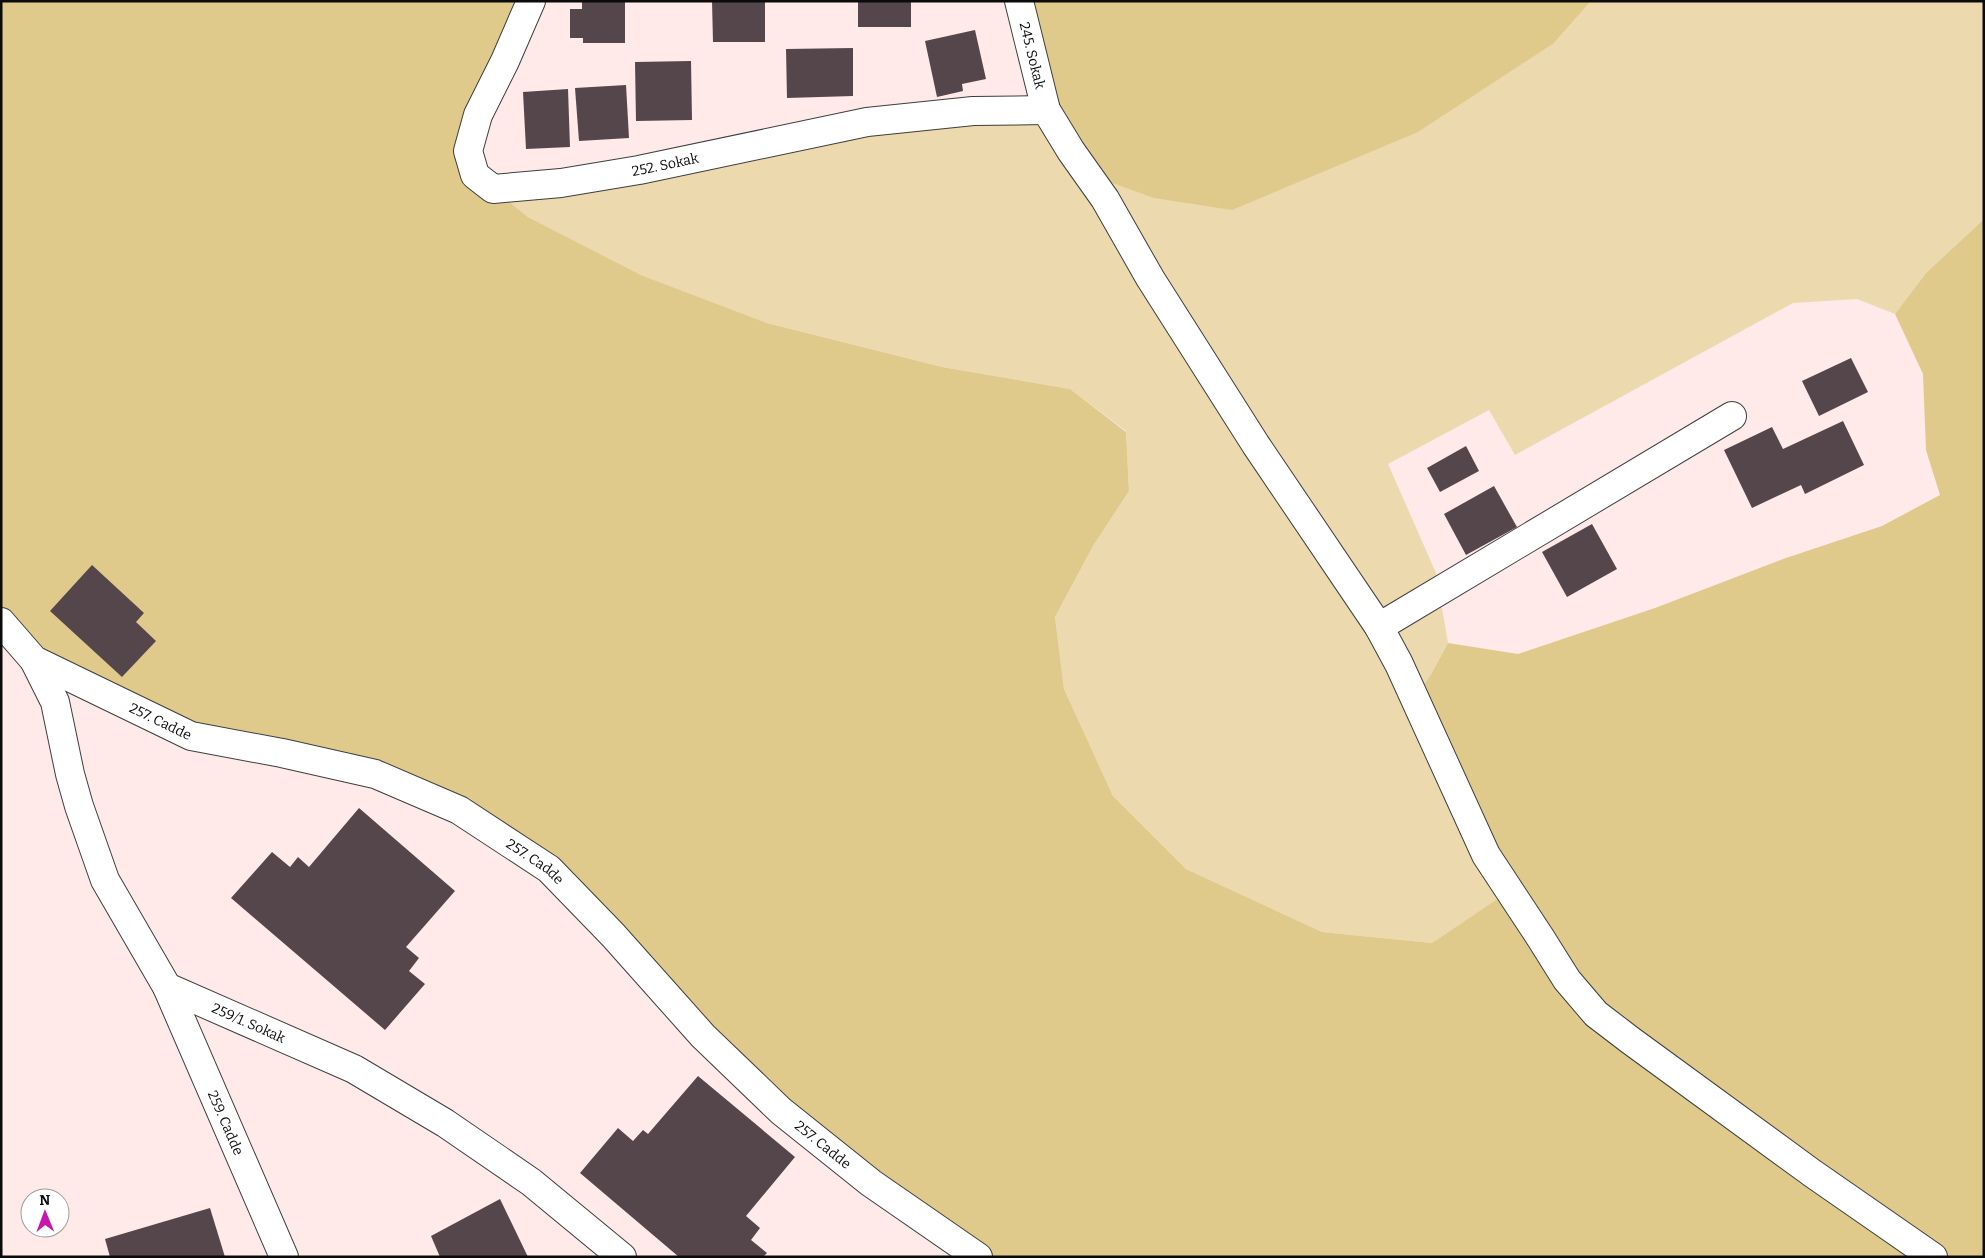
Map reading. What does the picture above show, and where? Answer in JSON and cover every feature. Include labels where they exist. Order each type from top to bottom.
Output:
[{"type":"street","name":"252. Sokak","points":[[531,1],[478,115],[468,151],[475,175],[493,189],[561,183],[639,170],[868,122],[973,112],[1046,110]]},
{"type":"street","name":"245. Sokak","points":[[1018,1],[1046,110],[1071,151],[1105,199],[1150,278],[1256,445],[1379,627],[1399,664],[1486,854],[1567,980],[1596,1014],[1812,1173],[1933,1257]]},
{"type":"street","points":[[1379,627],[1732,416]]},
{"type":"street","name":"257. Cadde","points":[[1,622],[34,660],[191,736],[282,753],[375,774],[459,810],[550,869],[613,935],[703,1036],[781,1111],[871,1183],[978,1257]]},
{"type":"street","points":[[34,660],[55,702],[70,774],[105,880],[167,987]]},
{"type":"street","name":"259. Cadde","points":[[167,987],[284,1257]]},
{"type":"street","name":"259/1. Sokak","points":[[167,987],[354,1069],[445,1123],[531,1182],[622,1257]]},
{"type":"shaded area","points":[[1,1],[531,1],[468,151],[493,189],[528,217],[641,275],[767,323],[942,367],[1070,389],[1126,432],[1129,491],[1093,546],[1055,617],[1064,689],[1113,796],[1186,869],[1322,932],[1432,943],[1509,891],[1414,698],[1430,676],[1448,643],[1518,654],[1655,608],[1783,559],[1882,526],[1940,495],[1926,450],[1923,374],[1895,314],[1926,273],[1984,219],[1984,1257],[978,1257],[871,1183],[613,935],[459,810],[191,736],[34,660],[1,622]]},
{"type":"shaded area","points":[[1019,1],[1591,1],[1554,43],[1418,132],[1232,210],[1154,198],[1087,174],[1071,151]]},
{"type":"shaded area","points":[[1591,1],[1984,1],[1984,219],[1926,273],[1895,314],[1857,299],[1793,303],[1515,455],[1489,410],[1388,464],[1436,573],[1448,643],[1430,676],[1414,698],[1509,891],[1432,943],[1322,932],[1186,869],[1113,796],[1064,689],[1055,617],[1093,546],[1129,491],[1126,431],[1070,389],[942,367],[767,323],[641,275],[528,217],[493,189],[757,146],[1554,43]]},
{"type":"building","points":[[582,1],[625,1],[625,43],[583,43],[583,38],[570,38],[570,9],[582,9]]},
{"type":"building","points":[[712,1],[765,1],[765,42],[713,42]]},
{"type":"building","points":[[858,1],[911,1],[911,27],[858,27]]},
{"type":"building","points":[[975,30],[986,79],[962,84],[963,91],[937,97],[925,41]]},
{"type":"building","points":[[853,48],[853,96],[787,98],[786,49]]},
{"type":"building","points":[[691,61],[692,120],[636,121],[635,62]]},
{"type":"building","points":[[626,85],[629,138],[579,141],[575,88]]},
{"type":"building","points":[[568,89],[570,147],[526,149],[523,92]]},
{"type":"building","points":[[1851,358],[1868,392],[1819,416],[1802,381]]},
{"type":"building","points":[[1843,421],[1864,465],[1805,494],[1801,485],[1752,508],[1724,450],[1772,427],[1783,449]]},
{"type":"building","points":[[1466,446],[1479,471],[1440,492],[1427,468]]},
{"type":"building","points":[[1494,486],[1517,527],[1466,555],[1444,514]]},
{"type":"building","points":[[1592,524],[1617,569],[1567,597],[1542,552]]},
{"type":"building","points":[[92,565],[144,613],[136,622],[156,641],[122,677],[50,611]]},
{"type":"building","points":[[359,808],[455,891],[406,947],[419,958],[409,971],[425,984],[385,1030],[231,898],[272,852],[290,867],[298,857],[309,867]]},
{"type":"building","points":[[698,1076],[795,1157],[746,1216],[760,1228],[751,1240],[767,1253],[763,1257],[679,1257],[580,1173],[618,1128],[633,1141],[643,1130],[648,1134]]},
{"type":"building","points":[[500,1199],[528,1257],[440,1257],[431,1236]]},
{"type":"building","points":[[210,1208],[225,1257],[110,1257],[105,1239]]}]
